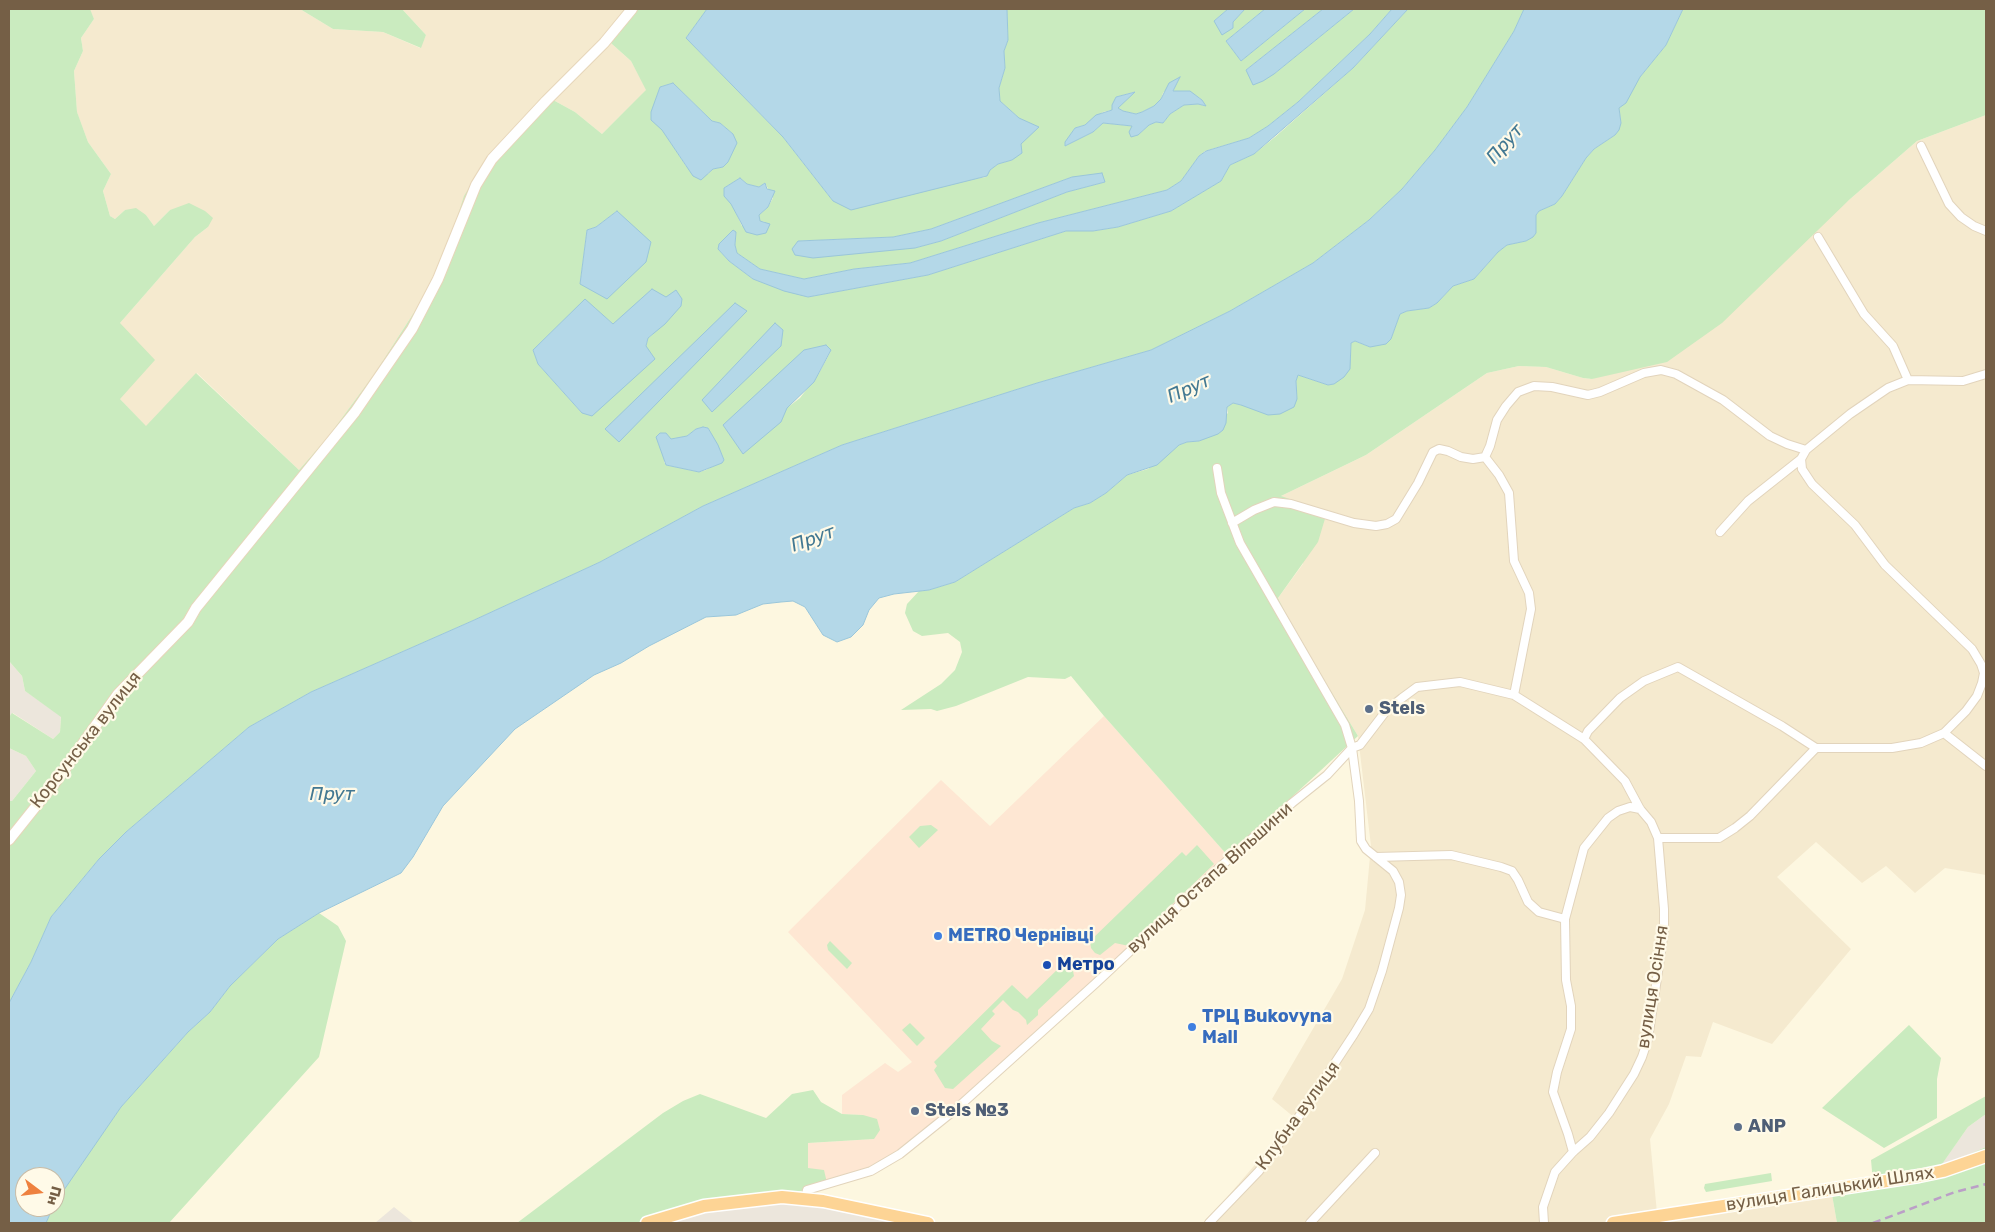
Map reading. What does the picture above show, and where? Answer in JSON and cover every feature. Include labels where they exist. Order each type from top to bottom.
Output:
[{"type":"highway","name":"вулиця Галицький Шлях","points":[[1613,1223],[1919,1176],[1986,1156]]},
{"type":"highway","points":[[646,1223],[704,1206],[782,1197],[823,1201],[928,1223]]},
{"type":"main road","name":"Корсунська вулиця","points":[[9,840],[57,780],[118,694],[188,622],[196,608],[355,412],[412,329],[438,279],[476,184],[492,159],[604,43],[632,9]]},
{"type":"street","points":[[1921,146],[1949,204],[1961,217],[1974,226],[1986,231]]},
{"type":"street","points":[[1818,237],[1847,282],[1853,298],[1864,314],[1892,346],[1908,380]]},
{"type":"street","points":[[1485,457],[1497,420],[1518,392],[1534,386],[1552,387],[1588,395],[1600,392],[1644,373],[1661,370],[1676,374],[1714,395],[1770,436],[1806,450]]},
{"type":"street","points":[[1720,532],[1748,501],[1801,459],[1806,450],[1874,396],[1908,380],[1964,381],[1986,374]]},
{"type":"street","points":[[1232,523],[1254,510],[1274,502],[1291,504],[1354,524],[1376,526],[1387,524],[1396,519],[1418,483],[1433,452],[1440,449],[1467,458],[1485,457]]},
{"type":"street","points":[[1485,457],[1499,475],[1509,493],[1514,560],[1529,593],[1531,609],[1514,695]]},
{"type":"street","points":[[1584,739],[1588,731],[1620,698],[1644,681],[1678,667],[1782,726],[1816,748],[1892,748],[1921,743],[1944,733],[1966,711],[1980,689],[1984,673],[1977,655],[1885,565],[1855,525],[1812,484],[1802,469],[1801,459]]},
{"type":"street","name":"Клубна вулиця","points":[[1209,1223],[1260,1171],[1334,1067],[1369,1008],[1382,970],[1401,894],[1399,882],[1393,871],[1366,849],[1361,841],[1359,801],[1352,748],[1345,725],[1240,543],[1221,492],[1217,468]]},
{"type":"street","name":"вулиця Остапа Вільшини","points":[[805,1200],[807,1190],[871,1171],[893,1158],[956,1109],[1096,983],[1220,867],[1292,803],[1327,775],[1352,748],[1360,745],[1386,711],[1417,687],[1460,682],[1514,695],[1535,707],[1584,739],[1625,781],[1640,809],[1651,822],[1658,838]]},
{"type":"street","points":[[1944,733],[1986,766]]},
{"type":"street","points":[[1658,838],[1719,838],[1750,816],[1816,748]]},
{"type":"street","points":[[1573,1152],[1553,1092],[1557,1072],[1571,1029],[1571,1006],[1566,980],[1567,944],[1565,919],[1584,848],[1608,818],[1618,811],[1630,807],[1640,809]]},
{"type":"street","name":"вулиця Осіння","points":[[1544,1223],[1543,1207],[1555,1172],[1590,1137],[1609,1113],[1634,1074],[1648,1039],[1664,931],[1658,838]]},
{"type":"street","points":[[1376,857],[1451,856],[1501,867],[1512,871],[1528,902],[1539,912],[1565,919]]},
{"type":"street","points":[[1310,1223],[1375,1153]]},
{"type":"shaded area","points":[[89,9],[300,9],[333,29],[383,32],[420,48],[426,35],[402,9],[627,9],[603,36],[631,61],[647,90],[602,134],[575,112],[544,95],[516,127],[440,272],[375,373],[328,437],[299,470],[197,373],[146,427],[120,399],[120,323],[195,237],[208,227],[170,210],[154,226],[146,215],[125,210],[115,219],[110,216],[103,191],[111,174],[88,142],[77,113],[74,71],[83,51],[81,38],[94,19]]},
{"type":"shaded area","points":[[1986,115],[1986,875],[1945,868],[1915,893],[1886,866],[1862,883],[1816,842],[1777,877],[1851,949],[1772,1044],[1713,1022],[1701,1057],[1686,1056],[1669,1104],[1650,1139],[1657,1213],[1831,1189],[1837,1223],[1205,1223],[1295,1118],[1272,1099],[1342,979],[1365,910],[1371,846],[1358,736],[1294,630],[1278,598],[1303,564],[1281,496],[1366,455],[1487,373],[1519,366],[1546,367],[1592,379],[1849,200],[1917,141]]},
{"type":"shaded area","points":[[9,661],[22,676],[25,691],[61,716],[60,732],[53,739],[13,713],[9,717]]},
{"type":"shaded area","points":[[1104,716],[1228,856],[955,1109],[900,1152],[870,1170],[827,1183],[808,1168],[808,1143],[874,1139],[863,1115],[842,1114],[842,1095],[885,1063],[898,1072],[912,1062],[788,932],[941,780],[990,826]]},
{"type":"shaded area","points":[[9,748],[26,756],[36,771],[12,801],[9,801]]},
{"type":"shaded area","points":[[1986,1114],[1986,1147],[1939,1168],[1968,1127]]},
{"type":"shaded area","points":[[782,1197],[933,1223],[640,1223],[661,1215]]},
{"type":"shaded area","points":[[394,1207],[414,1223],[375,1223]]},
{"type":"green space","points":[[9,9],[90,9],[94,19],[81,38],[83,51],[74,71],[77,112],[88,142],[111,174],[103,191],[110,216],[115,219],[125,210],[136,208],[146,215],[154,226],[170,210],[189,203],[205,211],[213,218],[208,227],[195,237],[120,323],[155,360],[120,399],[146,426],[196,373],[299,470],[328,437],[375,373],[440,272],[464,196],[486,160],[544,95],[575,112],[602,134],[646,90],[631,61],[603,36],[627,9],[707,9],[686,38],[783,137],[833,201],[986,177],[990,170],[998,164],[1012,160],[1019,118],[1000,101],[999,88],[1005,68],[1004,51],[1008,40],[1007,9],[1228,9],[1214,21],[1233,22],[1245,9],[1265,9],[1226,41],[1241,61],[1305,9],[1323,9],[1246,70],[1274,74],[1354,9],[1392,9],[1370,34],[1298,102],[1268,126],[1249,138],[1205,151],[1199,156],[1181,181],[1167,190],[1038,223],[910,263],[854,269],[804,279],[760,269],[737,253],[735,245],[736,233],[718,249],[729,261],[753,279],[808,297],[928,275],[1066,231],[1093,231],[1118,227],[1171,211],[1221,181],[1230,165],[1254,154],[1275,137],[1353,68],[1408,9],[1524,9],[1514,31],[1467,107],[1435,150],[1402,189],[1369,220],[1313,263],[1230,311],[1151,350],[1037,383],[842,445],[703,506],[600,562],[311,692],[249,727],[126,832],[99,859],[51,917],[31,962],[9,1003],[9,801],[12,801],[36,771],[26,756],[9,748],[9,717],[12,713],[53,739],[60,732],[61,717],[25,691],[22,676],[9,661]],"holes":[[[1179,78],[1173,91],[1197,96],[1205,106],[1198,104],[1184,105],[1170,114],[1163,123],[1156,122],[1149,125],[1138,135],[1132,126],[1103,123],[1093,132],[1065,146],[1075,128],[1085,125],[1103,112],[1112,110],[1116,97],[1134,92],[1118,108],[1136,114],[1154,106],[1161,99],[1163,93]],[[673,83],[712,121],[720,123],[733,134],[731,154],[728,162],[723,167],[713,169],[708,174],[686,166],[662,129],[655,102],[660,87]],[[1072,177],[1105,182],[1067,192],[941,241],[915,248],[798,241],[893,237],[931,229]],[[740,178],[747,184],[759,187],[765,183],[773,198],[768,207],[759,215],[760,221],[765,222],[742,226],[724,188]],[[617,211],[580,284],[587,230],[596,227]],[[666,297],[653,334],[648,338],[646,346],[582,413],[538,364],[533,350],[585,300],[613,324]],[[831,351],[819,373],[800,398],[787,408]],[[708,428],[724,460],[699,472],[666,465],[664,455],[658,443],[687,436],[696,429]]]},
{"type":"green space","points":[[300,9],[402,9],[426,35],[421,48],[383,32],[333,29]]},
{"type":"green space","points":[[1683,9],[1986,9],[1986,115],[1917,141],[1849,200],[1722,323],[1667,362],[1592,379],[1546,367],[1519,366],[1487,373],[1366,455],[1281,496],[1327,512],[1318,542],[1278,598],[1294,630],[1358,736],[1228,856],[1071,676],[1065,679],[1028,677],[956,706],[937,711],[931,709],[901,710],[941,684],[955,670],[962,652],[960,642],[948,633],[922,636],[913,631],[905,613],[907,604],[919,591],[955,582],[1074,508],[1090,503],[1106,493],[1127,475],[1148,469],[1179,445],[1199,441],[1228,413],[1227,407],[1233,403],[1241,405],[1297,399],[1296,380],[1298,375],[1328,385],[1334,384],[1351,358],[1351,343],[1355,341],[1370,347],[1391,339],[1400,314],[1407,311],[1429,308],[1437,303],[1453,286],[1474,279],[1498,252],[1507,245],[1526,241],[1536,233],[1536,215],[1539,211],[1555,204],[1586,158],[1594,149],[1615,135],[1621,123],[1619,108],[1640,77],[1666,45]]},
{"type":"green space","points":[[931,825],[938,830],[919,848],[909,837],[920,826]]},
{"type":"green space","points":[[1197,845],[1214,864],[1129,946],[1115,943],[1100,955],[1095,953],[1091,948],[1090,941],[1182,852],[1186,856]]},
{"type":"green space","points":[[319,913],[338,926],[346,941],[319,1057],[169,1223],[46,1223],[49,1217],[65,1217],[65,1187],[121,1107],[188,1032],[210,1012],[230,986],[278,939]]},
{"type":"green space","points":[[830,941],[852,963],[847,969],[828,950],[827,945]]},
{"type":"green space","points":[[1061,966],[1073,971],[1074,976],[1038,1010],[1038,1015],[1027,1025],[1026,1020],[1003,1000],[992,1011],[995,1014],[981,1029],[992,1041],[1001,1046],[953,1089],[945,1088],[934,1070],[937,1066],[934,1062],[1012,985],[1027,999]]},
{"type":"green space","points":[[910,1023],[925,1038],[917,1046],[902,1030]]},
{"type":"green space","points":[[1909,1025],[1941,1058],[1937,1079],[1937,1118],[1884,1148],[1822,1108]]},
{"type":"green space","points":[[813,1090],[821,1102],[842,1114],[863,1115],[877,1119],[880,1130],[874,1139],[808,1143],[808,1168],[824,1170],[827,1183],[782,1197],[661,1215],[640,1223],[517,1223],[663,1113],[683,1101],[700,1094],[766,1118],[792,1094]]},
{"type":"green space","points":[[1986,1096],[1986,1114],[1968,1127],[1940,1167],[1986,1147],[1986,1223],[1837,1223],[1831,1189],[1873,1182],[1871,1160]]},
{"type":"green space","points":[[1771,1173],[1772,1181],[1706,1192],[1704,1188],[1705,1184]]},
{"type":"water","points":[[707,9],[1007,9],[1008,40],[1004,51],[1005,68],[999,88],[1000,101],[1019,118],[1039,127],[1021,144],[1022,153],[1012,160],[998,164],[990,170],[987,176],[851,210],[833,201],[783,137],[686,38]]},
{"type":"water","points":[[1228,9],[1245,9],[1233,22],[1233,28],[1222,35],[1214,21]]},
{"type":"water","points":[[1265,9],[1305,9],[1241,61],[1226,41]]},
{"type":"water","points":[[1323,9],[1354,9],[1274,74],[1253,85],[1246,70]]},
{"type":"water","points":[[1392,9],[1408,9],[1353,68],[1254,154],[1230,165],[1221,181],[1171,211],[1118,227],[1093,231],[1066,231],[928,275],[808,297],[784,291],[753,279],[729,261],[718,249],[719,244],[733,230],[736,232],[735,245],[737,253],[760,269],[804,279],[854,269],[910,263],[1038,223],[1167,190],[1181,181],[1199,156],[1206,151],[1249,138],[1268,126],[1298,102],[1370,34]]},
{"type":"water","name":"Прут","points":[[1524,9],[1683,9],[1666,45],[1640,77],[1626,103],[1619,108],[1621,123],[1619,130],[1615,135],[1594,149],[1586,158],[1555,204],[1539,211],[1536,215],[1536,233],[1533,237],[1526,241],[1507,245],[1498,252],[1474,279],[1453,286],[1437,303],[1429,308],[1407,311],[1400,314],[1391,339],[1386,344],[1370,347],[1355,341],[1351,343],[1350,369],[1344,377],[1334,384],[1328,385],[1298,375],[1296,381],[1297,399],[1294,407],[1280,414],[1268,415],[1233,403],[1227,407],[1226,423],[1223,430],[1218,434],[1199,441],[1179,445],[1157,465],[1127,475],[1106,493],[1090,503],[1074,508],[955,582],[929,590],[894,594],[879,598],[869,610],[863,625],[851,637],[837,642],[823,635],[805,607],[793,601],[763,604],[736,615],[706,617],[649,646],[621,663],[594,675],[515,729],[443,806],[413,857],[401,873],[319,913],[278,939],[230,986],[210,1012],[188,1032],[121,1107],[65,1188],[65,1167],[15,1167],[15,1217],[49,1217],[46,1223],[9,1223],[9,1003],[31,962],[51,917],[99,859],[126,832],[249,727],[311,692],[600,562],[703,506],[842,445],[1037,383],[1151,350],[1230,311],[1313,263],[1369,220],[1402,189],[1435,150],[1467,107],[1514,31]]},
{"type":"water","points":[[1180,77],[1173,91],[1190,91],[1202,100],[1206,106],[1198,104],[1184,105],[1170,114],[1163,123],[1156,122],[1149,125],[1138,135],[1131,137],[1129,132],[1132,126],[1103,123],[1093,132],[1065,146],[1065,142],[1075,128],[1085,125],[1096,115],[1112,110],[1116,97],[1135,92],[1118,108],[1136,114],[1154,106],[1161,99],[1169,83]]},
{"type":"water","points":[[673,83],[712,121],[720,123],[733,134],[737,143],[728,162],[723,167],[713,169],[701,180],[693,176],[662,130],[651,120],[651,112],[660,87]]},
{"type":"water","points":[[1102,173],[1105,182],[1067,192],[941,241],[915,248],[813,258],[795,255],[792,249],[798,241],[893,237],[931,229],[1072,177]]},
{"type":"water","points":[[740,178],[747,184],[759,187],[765,183],[767,189],[775,191],[768,207],[759,215],[760,221],[770,224],[766,233],[757,235],[746,232],[731,204],[724,196],[724,188]]},
{"type":"water","points":[[617,211],[651,242],[646,262],[607,299],[580,284],[587,230],[596,227]]},
{"type":"water","points":[[652,289],[666,297],[676,290],[682,299],[681,306],[665,324],[648,338],[646,346],[655,359],[592,416],[582,413],[538,364],[533,350],[585,299],[613,324]]},
{"type":"water","points":[[735,303],[747,311],[619,442],[605,429]]},
{"type":"water","points":[[775,323],[783,330],[781,346],[712,412],[702,400]]},
{"type":"water","points":[[826,345],[831,350],[814,382],[787,408],[781,422],[743,454],[723,425],[804,350]]},
{"type":"water","points":[[708,428],[718,445],[724,460],[722,463],[699,472],[666,465],[656,437],[660,433],[666,433],[671,439],[687,436],[696,429]]},
{"type":"railway","points":[[1873,1223],[1955,1192],[1986,1184]]},
{"type":"place","name":"Stels","points":[[1369,709]]},
{"type":"place","name":"METRO Чернівці","points":[[938,936]]},
{"type":"place","name":"Метро","points":[[1047,965]]},
{"type":"place","name":"ТРЦ Bukovyna Mall","points":[[1192,1027]]},
{"type":"place","name":"Stels №3","points":[[915,1111]]},
{"type":"place","name":"ANP","points":[[1738,1127]]}]
